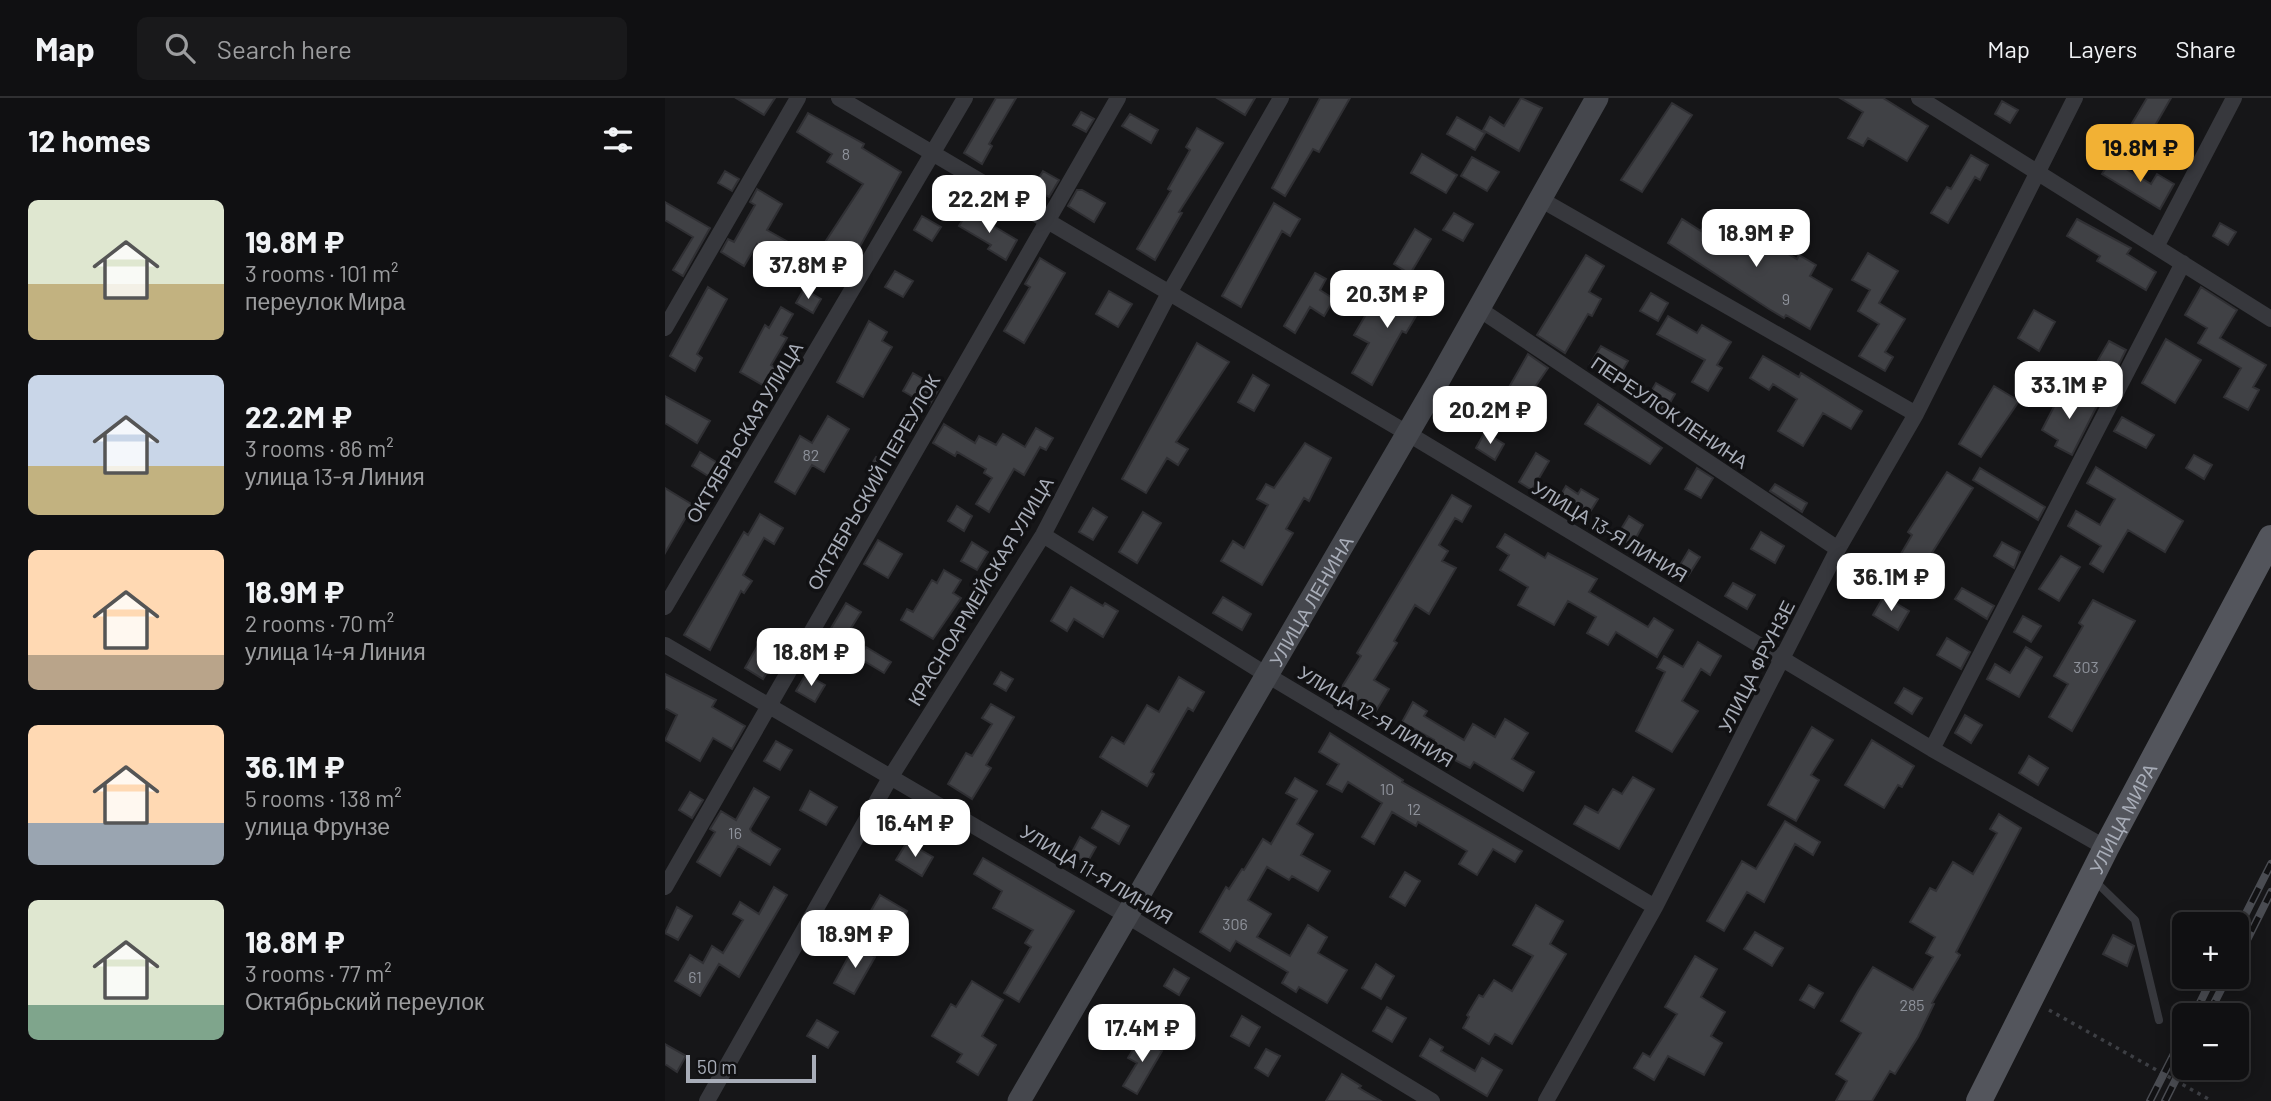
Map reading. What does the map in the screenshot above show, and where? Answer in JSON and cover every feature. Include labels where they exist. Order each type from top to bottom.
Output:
[{"type":"main road","name":"УЛИЦА ЛЕНИНА","points":[[1019,1101],[1479,309],[1598,98]]},
{"type":"main road","name":"УЛИЦА МИРА","points":[[1979,1101],[2106,848],[2271,538]]},
{"type":"street","points":[[665,328],[798,98]]},
{"type":"street","name":"УЛИЦА 13-Я ЛИНИЯ","points":[[839,98],[1168,295],[1407,433],[1932,749],[2106,848]]},
{"type":"street","name":"ОКТЯБРЬСКАЯ УЛИЦА","points":[[665,607],[965,98]]},
{"type":"street","name":"ОКТЯБРЬСКИЙ ПЕРЕУЛОК","points":[[665,887],[1118,98]]},
{"type":"street","name":"КРАСНОАРМЕЙСКАЯ УЛИЦА","points":[[707,1101],[890,778],[1043,535],[1168,295],[1281,98]]},
{"type":"street","points":[[1919,98],[2271,319]]},
{"type":"street","name":"УЛИЦА ФРУНЗЕ","points":[[1546,1101],[1655,907],[1838,549],[1916,414],[2075,98]]},
{"type":"street","points":[[2157,245],[2234,98]]},
{"type":"street","points":[[1540,199],[1916,414]]},
{"type":"street","points":[[1932,749],[2183,263]]},
{"type":"street","name":"ПЕРЕУЛОК ЛЕНИНА","points":[[1479,309],[1838,549]]},
{"type":"street","name":"УЛИЦА 12-Я ЛИНИЯ","points":[[1043,535],[1267,675],[1655,907]]},
{"type":"street","name":"УЛИЦА 11-Я ЛИНИЯ","points":[[665,645],[1126,915],[1432,1101]]},
{"type":"lane","points":[[2092,878],[2135,920],[2159,1020]]},
{"type":"path","points":[[2031,1000],[2212,1101]]},
{"type":"building","points":[[736,98],[775,98],[764,115]]},
{"type":"building","points":[[996,98],[1016,98],[989,144],[992,146],[982,164],[964,153]]},
{"type":"building","points":[[1217,98],[1255,98],[1245,115]]},
{"type":"building","points":[[1320,98],[1350,98],[1319,152],[1313,149],[1285,196],[1272,188]]},
{"type":"building","points":[[1521,98],[1542,108],[1519,151],[1483,130],[1490,117],[1504,126]]},
{"type":"building","points":[[1840,98],[1883,98],[1928,126],[1907,161],[1868,138],[1863,146],[1848,138],[1863,112]]},
{"type":"building","points":[[2147,98],[2171,98],[2149,136],[2131,125]]},
{"type":"building","points":[[2002,101],[2018,110],[2010,123],[1995,114]]},
{"type":"building","points":[[1672,103],[1692,115],[1642,192],[1621,180]]},
{"type":"building","points":[[1081,112],[1094,119],[1086,132],[1073,125]]},
{"type":"building","points":[[808,113],[864,144],[862,148],[901,172],[858,250],[851,246],[840,266],[818,253],[863,184],[827,162],[832,154],[797,132]]},
{"type":"building","points":[[1130,114],[1158,130],[1151,143],[1122,126]]},
{"type":"building","points":[[1457,117],[1485,133],[1475,150],[1447,134]]},
{"type":"building","points":[[1197,128],[1223,143],[1179,212],[1182,213],[1155,260],[1137,249],[1171,191],[1168,189],[1190,150],[1186,147]]},
{"type":"building","points":[[1422,154],[1457,175],[1446,193],[1411,173]]},
{"type":"building","points":[[1971,155],[1988,165],[1980,180],[1975,177],[1948,223],[1931,213],[1947,187],[1951,189]]},
{"type":"building","points":[[1472,157],[1499,172],[1487,191],[1461,176]]},
{"type":"building","points":[[2111,160],[2151,184],[2157,174],[2174,184],[2160,209],[2102,174]]},
{"type":"building","points":[[725,171],[739,179],[732,191],[718,183]]},
{"type":"building","points":[[1043,171],[1059,180],[1049,197],[1033,188]]},
{"type":"building","points":[[757,189],[782,204],[767,230],[820,260],[810,276],[757,244],[744,266],[721,252],[728,239],[734,242],[755,205],[750,202]]},
{"type":"building","points":[[1077,190],[1082,190],[1105,203],[1094,222],[1068,206]]},
{"type":"building","points":[[665,202],[710,228],[683,276],[673,270],[693,237],[665,220]]},
{"type":"building","points":[[1274,203],[1300,219],[1290,236],[1282,231],[1241,307],[1222,296]]},
{"type":"building","points":[[968,211],[1017,240],[1006,260],[988,249],[991,245],[959,226]]},
{"type":"building","points":[[1454,213],[1473,224],[1463,241],[1443,230]]},
{"type":"building","points":[[922,216],[941,227],[932,241],[914,230]]},
{"type":"building","points":[[1708,218],[1736,236],[1741,227],[1797,259],[1799,255],[1816,265],[1810,276],[1832,289],[1810,329],[1769,309],[1668,243],[1682,219],[1701,231]]},
{"type":"building","points":[[2077,219],[2131,248],[2127,254],[2156,272],[2146,290],[2097,261],[2100,256],[2067,236]]},
{"type":"building","points":[[2220,223],[2236,232],[2228,245],[2213,236]]},
{"type":"building","points":[[1415,229],[1431,239],[1410,274],[1394,264]]},
{"type":"building","points":[[1868,253],[1898,271],[1879,303],[1905,319],[1885,352],[1893,357],[1885,371],[1859,356],[1879,324],[1858,311],[1870,290],[1852,280]]},
{"type":"building","points":[[1586,255],[1604,266],[1589,292],[1601,299],[1592,316],[1588,314],[1565,353],[1537,335]]},
{"type":"building","points":[[1040,258],[1065,273],[1024,343],[1004,331],[1030,287],[1025,284]]},
{"type":"building","points":[[895,271],[913,281],[903,297],[885,287]]},
{"type":"building","points":[[1315,273],[1326,279],[1320,290],[1334,299],[1324,316],[1310,307],[1295,333],[1284,326]]},
{"type":"building","points":[[1414,278],[1432,289],[1406,333],[1402,331],[1372,385],[1352,373],[1369,343],[1354,335],[1372,304],[1379,308],[1381,304],[1394,312]]},
{"type":"building","points":[[708,287],[727,299],[697,354],[702,358],[695,371],[670,356]]},
{"type":"building","points":[[2201,287],[2237,310],[2220,338],[2266,365],[2253,387],[2259,390],[2248,410],[2224,397],[2241,368],[2198,343],[2207,328],[2185,315]]},
{"type":"building","points":[[804,289],[821,299],[813,313],[796,303]]},
{"type":"building","points":[[1109,291],[1132,304],[1118,327],[1096,314]]},
{"type":"building","points":[[1651,293],[1668,303],[1658,321],[1640,311]]},
{"type":"building","points":[[781,307],[793,314],[781,335],[787,338],[771,365],[777,369],[766,387],[740,372],[765,325],[769,328]]},
{"type":"building","points":[[2034,310],[2055,322],[2039,351],[2018,338]]},
{"type":"building","points":[[1668,316],[1697,333],[1702,325],[1731,342],[1717,365],[1722,368],[1708,391],[1692,382],[1705,360],[1657,334]]},
{"type":"building","points":[[869,321],[887,332],[882,341],[892,347],[863,397],[837,382]]},
{"type":"building","points":[[2166,339],[2201,360],[2175,403],[2142,383]]},
{"type":"building","points":[[2109,341],[2126,350],[2116,370],[2098,360]]},
{"type":"building","points":[[1197,343],[1229,362],[1176,442],[1188,449],[1178,465],[1167,458],[1146,493],[1122,479]]},
{"type":"building","points":[[1601,346],[1628,361],[1616,382],[1589,366]]},
{"type":"building","points":[[1528,354],[1548,368],[1522,406],[1504,396]]},
{"type":"building","points":[[1763,356],[1799,377],[1801,373],[1862,411],[1851,429],[1823,413],[1803,446],[1778,431],[1797,399],[1773,384],[1769,390],[1750,378]]},
{"type":"building","points":[[913,373],[939,388],[929,406],[903,391]]},
{"type":"building","points":[[1253,375],[1269,385],[1254,411],[1238,402]]},
{"type":"building","points":[[1656,383],[1675,394],[1664,413],[1645,402]]},
{"type":"building","points":[[1994,386],[2019,401],[1981,457],[1959,444]]},
{"type":"building","points":[[2063,389],[2097,406],[2072,455],[2055,446],[2058,440],[2042,430]]},
{"type":"building","points":[[665,396],[710,421],[697,443],[665,423]]},
{"type":"building","points":[[1598,404],[1662,448],[1650,464],[1585,424]]},
{"type":"building","points":[[828,416],[849,429],[824,472],[812,465],[795,494],[775,482],[800,436],[812,443]]},
{"type":"building","points":[[2122,417],[2154,435],[2146,448],[2114,431]]},
{"type":"building","points":[[944,424],[975,443],[979,436],[996,445],[1003,434],[1025,447],[1036,428],[1053,438],[1046,450],[1040,447],[1024,475],[1014,469],[989,512],[976,504],[992,478],[984,473],[986,469],[957,452],[955,456],[933,443]]},
{"type":"building","points":[[1485,432],[1504,444],[1495,460],[1476,448]]},
{"type":"building","points":[[1305,443],[1331,458],[1309,501],[1304,498],[1286,529],[1293,533],[1262,585],[1221,561],[1233,541],[1244,548],[1268,505],[1257,499],[1266,484],[1274,488]]},
{"type":"building","points":[[700,452],[721,465],[713,479],[692,466]]},
{"type":"building","points":[[1536,453],[1549,461],[1532,490],[1519,482]]},
{"type":"building","points":[[2194,455],[2212,465],[2204,479],[2186,468]]},
{"type":"building","points":[[876,457],[891,465],[882,481],[867,472]]},
{"type":"building","points":[[2096,467],[2183,521],[2165,552],[2128,530],[2103,572],[2090,564],[2101,546],[2068,526],[2076,511],[2100,525],[2115,499],[2087,483]]},
{"type":"building","points":[[1697,468],[1713,478],[1701,498],[1685,489]]},
{"type":"building","points":[[1980,468],[2045,507],[2038,520],[1973,480]]},
{"type":"building","points":[[1947,472],[1973,488],[1930,556],[1936,560],[1927,576],[1898,559],[1912,535],[1908,532]]},
{"type":"building","points":[[1775,484],[1807,503],[1802,512],[1770,491]]},
{"type":"building","points":[[1566,486],[1578,494],[1581,489],[1598,499],[1585,520],[1556,503]]},
{"type":"building","points":[[665,488],[693,505],[665,553]]},
{"type":"building","points":[[1452,495],[1471,506],[1462,522],[1455,518],[1439,545],[1448,551],[1442,561],[1456,568],[1429,614],[1415,605],[1394,641],[1397,643],[1374,680],[1389,689],[1376,711],[1340,690],[1361,656],[1357,653]]},
{"type":"building","points":[[957,506],[972,516],[964,531],[948,521]]},
{"type":"building","points":[[1093,508],[1107,517],[1093,540],[1079,532]]},
{"type":"building","points":[[1143,512],[1161,523],[1137,563],[1119,552]]},
{"type":"building","points":[[760,514],[783,528],[774,544],[764,538],[743,575],[752,581],[744,593],[741,591],[710,650],[684,635],[744,532],[748,535]]},
{"type":"building","points":[[1629,516],[1643,525],[1632,545],[1617,536]]},
{"type":"building","points":[[1761,532],[1784,546],[1775,563],[1751,549]]},
{"type":"building","points":[[1505,534],[1545,558],[1548,553],[1597,579],[1589,592],[1648,627],[1654,618],[1673,630],[1657,657],[1616,632],[1608,645],[1587,633],[1596,617],[1568,601],[1554,625],[1518,605],[1528,587],[1500,570],[1509,555],[1497,547]]},
{"type":"building","points":[[878,540],[902,554],[888,578],[864,564]]},
{"type":"building","points":[[972,542],[988,552],[977,570],[961,561]]},
{"type":"building","points":[[2002,542],[2020,552],[2014,568],[1994,556]]},
{"type":"building","points":[[1689,550],[1700,557],[1688,576],[1677,570]]},
{"type":"building","points":[[2061,556],[2080,567],[2059,601],[2039,589]]},
{"type":"building","points":[[944,570],[961,580],[953,593],[961,598],[933,639],[901,620],[907,609],[913,612],[932,580],[937,583]]},
{"type":"building","points":[[1733,583],[1755,595],[1747,609],[1725,596]]},
{"type":"building","points":[[1071,587],[1103,606],[1105,603],[1118,611],[1103,637],[1074,619],[1067,631],[1051,621]]},
{"type":"building","points":[[1962,588],[1994,606],[1987,619],[1955,599]]},
{"type":"building","points":[[1884,596],[1909,611],[1898,630],[1873,615]]},
{"type":"building","points":[[1223,597],[1251,614],[1242,630],[1213,613]]},
{"type":"building","points":[[2093,600],[2135,621],[2072,731],[2049,717],[2068,684],[2054,676],[2083,626],[2079,623]]},
{"type":"building","points":[[846,603],[861,612],[844,639],[830,630]]},
{"type":"building","points":[[2023,616],[2041,626],[2031,642],[2014,632]]},
{"type":"building","points":[[762,638],[781,649],[763,679],[745,668]]},
{"type":"building","points":[[1947,638],[1970,652],[1961,669],[1937,655]]},
{"type":"building","points":[[1698,642],[1721,656],[1710,675],[1701,669],[1682,701],[1698,711],[1672,752],[1636,731],[1665,672],[1657,668],[1664,656],[1683,667]]},
{"type":"building","points":[[866,647],[891,662],[884,673],[859,658]]},
{"type":"building","points":[[2026,647],[2042,657],[2019,697],[1987,679],[1995,664],[2010,673]]},
{"type":"building","points":[[1001,672],[1013,679],[1006,691],[994,684]]},
{"type":"building","points":[[665,674],[716,700],[712,707],[745,726],[732,749],[713,738],[700,761],[665,740],[677,715],[665,708]]},
{"type":"building","points":[[806,674],[825,685],[815,702],[796,691]]},
{"type":"building","points":[[1179,677],[1204,692],[1193,711],[1188,708],[1151,772],[1154,774],[1147,786],[1100,757],[1112,737],[1124,744],[1147,705],[1159,712]]},
{"type":"building","points":[[1904,688],[1922,698],[1912,714],[1895,703]]},
{"type":"building","points":[[1413,702],[1427,711],[1424,716],[1464,740],[1473,724],[1495,737],[1505,719],[1528,733],[1512,759],[1534,772],[1523,791],[1474,762],[1470,768],[1430,747],[1434,740],[1402,722]]},
{"type":"building","points":[[991,704],[1014,717],[986,765],[991,768],[972,799],[948,784],[966,753],[972,756],[992,724],[982,718]]},
{"type":"building","points":[[1965,715],[1982,725],[1971,743],[1955,733]]},
{"type":"building","points":[[1812,727],[1833,740],[1811,775],[1819,780],[1796,821],[1768,805]]},
{"type":"building","points":[[1330,733],[1403,780],[1402,782],[1522,851],[1515,862],[1493,849],[1477,875],[1459,864],[1467,851],[1418,822],[1416,826],[1392,812],[1374,844],[1362,837],[1382,803],[1348,782],[1342,792],[1327,784],[1339,764],[1319,752]]},
{"type":"building","points":[[1872,740],[1914,766],[1902,787],[1898,785],[1884,808],[1845,785]]},
{"type":"building","points":[[776,741],[792,750],[780,770],[764,761]]},
{"type":"building","points":[[2029,756],[2048,768],[2038,785],[2019,773]]},
{"type":"building","points":[[1633,777],[1654,789],[1619,849],[1574,824],[1585,806],[1598,813],[1613,789],[1622,794]]},
{"type":"building","points":[[1295,778],[1317,791],[1297,824],[1313,834],[1301,855],[1330,871],[1318,891],[1292,876],[1289,880],[1267,867],[1248,900],[1271,914],[1257,937],[1290,956],[1308,925],[1327,937],[1318,953],[1347,970],[1327,1003],[1299,987],[1296,992],[1282,983],[1288,972],[1236,941],[1230,951],[1200,932],[1226,887],[1229,889],[1242,869],[1244,870],[1263,839],[1271,844],[1297,799],[1286,793]]},
{"type":"building","points":[[754,788],[769,797],[750,829],[780,849],[770,865],[738,846],[720,876],[697,862],[715,832],[710,829],[721,811],[736,820]]},
{"type":"building","points":[[810,791],[837,807],[826,825],[800,810]]},
{"type":"building","points":[[690,792],[703,800],[692,818],[679,810]]},
{"type":"building","points":[[1102,811],[1129,826],[1119,844],[1092,828]]},
{"type":"building","points":[[1999,814],[2021,828],[1956,952],[1960,955],[1932,1003],[1934,1004],[1918,1037],[1895,1074],[1890,1071],[1872,1101],[1836,1101],[1847,1081],[1836,1074],[1861,1033],[1841,1021],[1858,991],[1873,967],[1913,990],[1933,957],[1926,953],[1935,937],[1910,922],[1930,888],[1936,891],[1953,862],[1973,874],[1997,833],[1990,829]]},
{"type":"building","points":[[1785,821],[1820,842],[1813,855],[1795,844],[1764,902],[1747,892],[1724,931],[1707,921],[1742,861],[1756,869]]},
{"type":"building","points":[[1080,837],[1096,847],[1087,863],[1071,854]]},
{"type":"building","points":[[907,842],[933,857],[922,876],[896,860]]},
{"type":"building","points":[[983,858],[1074,911],[1019,1002],[1004,993],[1031,947],[1025,943],[1033,930],[993,908],[1002,891],[974,874]]},
{"type":"building","points":[[1405,872],[1420,881],[1405,906],[1390,897]]},
{"type":"building","points":[[774,887],[787,895],[739,977],[719,964],[700,996],[675,981],[690,955],[703,963],[712,946],[723,953],[743,920],[733,914],[740,902],[759,914]]},
{"type":"building","points":[[880,895],[907,911],[895,932],[868,916]]},
{"type":"building","points":[[1536,905],[1563,921],[1550,944],[1566,954],[1512,1044],[1495,1034],[1489,1044],[1463,1028],[1469,1017],[1467,1015],[1479,995],[1483,997],[1494,980],[1512,991],[1533,956],[1513,945]]},
{"type":"building","points":[[677,907],[692,916],[678,940],[665,933]]},
{"type":"building","points":[[1755,932],[1783,948],[1772,966],[1744,949]]},
{"type":"building","points":[[2113,935],[2134,946],[2127,966],[2103,954]]},
{"type":"building","points":[[855,945],[875,957],[854,994],[834,983]]},
{"type":"building","points":[[1695,956],[1717,969],[1701,997],[1725,1012],[1711,1036],[1722,1043],[1704,1075],[1668,1056],[1654,1080],[1634,1068],[1643,1053],[1650,1057],[1677,1014],[1665,1007]]},
{"type":"building","points":[[1376,964],[1394,976],[1381,999],[1362,988]]},
{"type":"building","points":[[1174,969],[1189,978],[1179,995],[1164,986]]},
{"type":"building","points":[[972,981],[1003,1000],[982,1036],[996,1045],[978,1075],[957,1062],[962,1054],[932,1036],[951,1004],[956,1007]]},
{"type":"building","points":[[1809,985],[1823,993],[1814,1008],[1800,1000]]},
{"type":"building","points":[[1387,1007],[1406,1018],[1392,1042],[1373,1031]]},
{"type":"building","points":[[1242,1016],[1260,1027],[1249,1046],[1231,1036]]},
{"type":"building","points":[[817,1020],[838,1032],[828,1048],[807,1036]]},
{"type":"building","points":[[1140,1038],[1162,1051],[1137,1094],[1123,1086],[1137,1063],[1128,1058]]},
{"type":"building","points":[[1430,1039],[1443,1047],[1441,1051],[1475,1071],[1482,1058],[1502,1070],[1487,1096],[1420,1056]]},
{"type":"building","points":[[665,1044],[686,1056],[677,1072],[665,1064]]},
{"type":"building","points":[[1266,1049],[1280,1056],[1268,1076],[1255,1068]]},
{"type":"building","points":[[1342,1074],[1361,1086],[1359,1088],[1381,1101],[1326,1101]]},
{"type":"railway","points":[[2247,912],[2271,864]]},
{"type":"railway","points":[[2249,936],[2271,892]]},
{"type":"railway","points":[[2200,1003],[2207,989]]},
{"type":"railway","points":[[2214,1003],[2221,989]]},
{"type":"railway","points":[[2150,1101],[2172,1058]]},
{"type":"railway","points":[[2165,1101],[2176,1080]]}]
